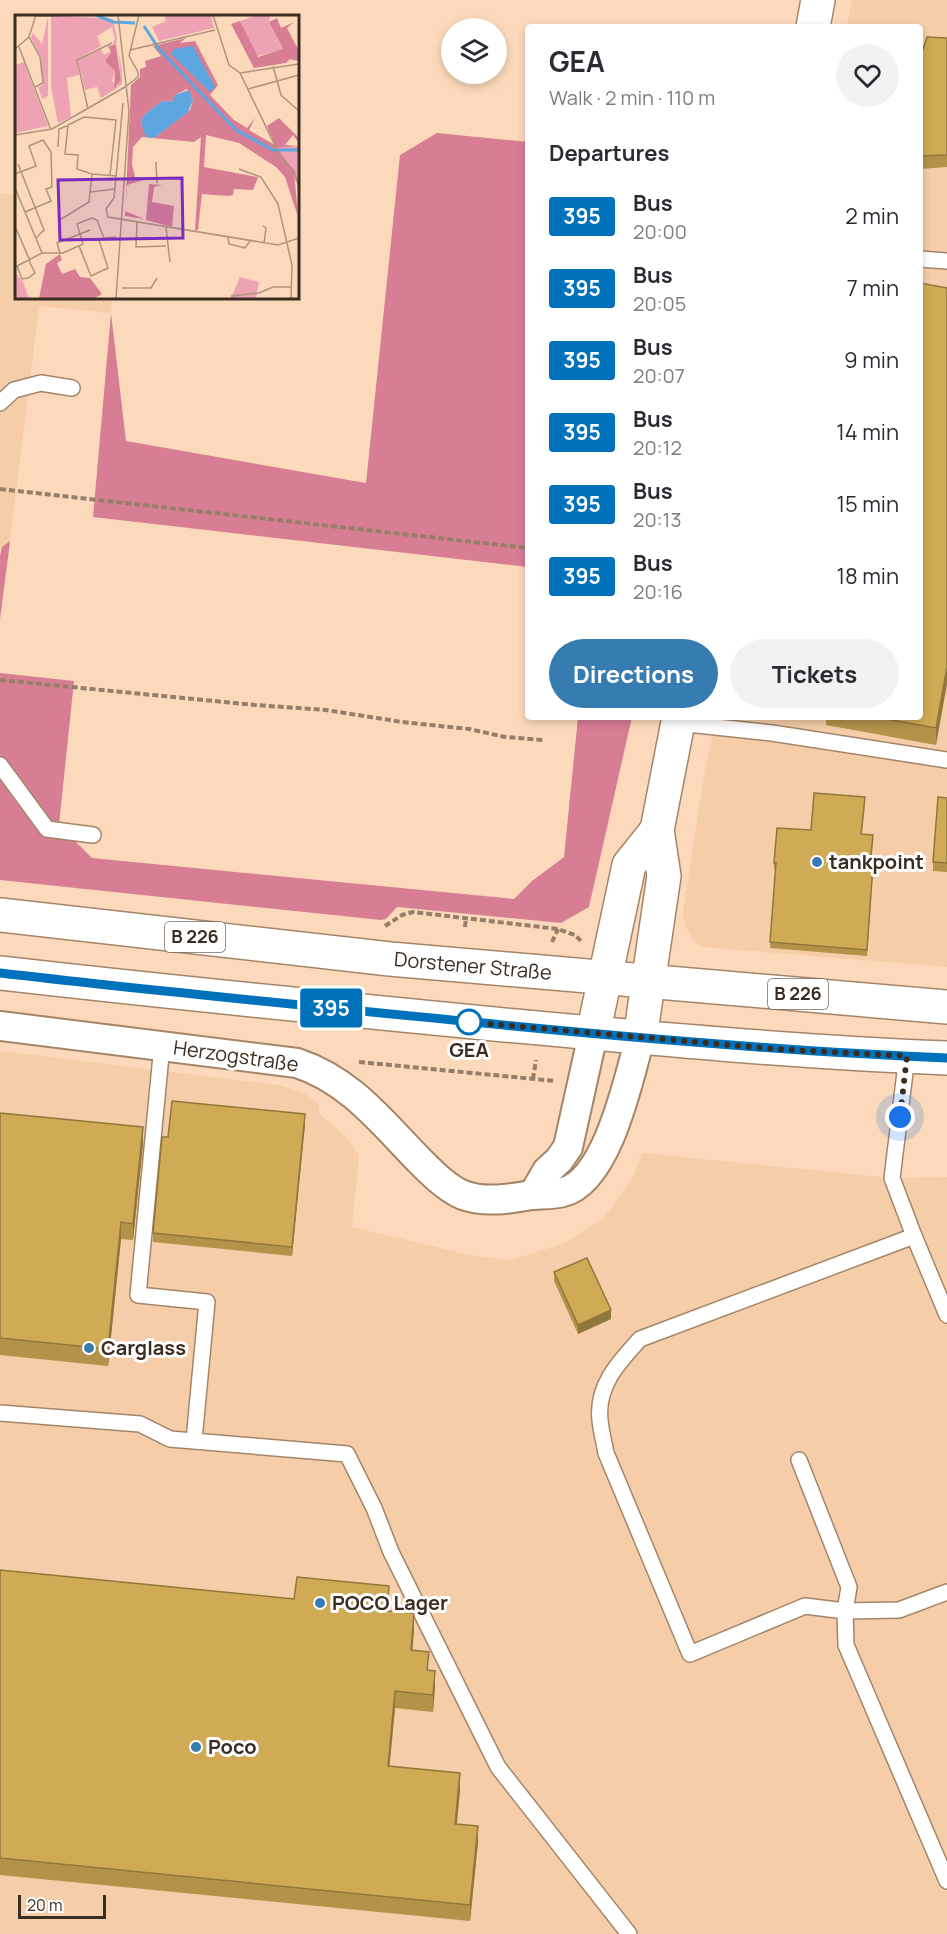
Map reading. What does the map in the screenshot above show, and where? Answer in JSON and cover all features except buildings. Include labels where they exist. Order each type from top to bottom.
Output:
[{"type":"main road","points":[[814,24],[818,0]]},
{"type":"main road","name":"Herzogstraße","points":[[640,1038],[664,876],[657,830],[678,720]]},
{"type":"main road","name":"Herzogstraße","points":[[593,1034],[629,865],[657,830]]},
{"type":"main road","name":"Dorstener Straße","points":[[0,915],[390,959],[947,1007]]},
{"type":"main road","points":[[0,973],[593,1034],[776,1049],[947,1058]]},
{"type":"street","name":"Herzogstraße","points":[[0,1026],[297,1063],[315,1069],[360,1099],[437,1178],[463,1195],[482,1199],[511,1199],[564,1192],[580,1182],[600,1159],[605,1149],[620,1109],[640,1038]]},
{"type":"street","name":"Herzogstraße","points":[[533,1195],[548,1171],[568,1147],[593,1034]]},
{"type":"lane","points":[[923,260],[947,261]]},
{"type":"lane","points":[[0,403],[14,390],[41,383],[72,388]]},
{"type":"lane","points":[[678,720],[947,760]]},
{"type":"lane","points":[[772,733],[774,720]]},
{"type":"lane","points":[[0,765],[48,829],[93,835]]},
{"type":"lane","points":[[162,1045],[138,1295],[207,1302],[194,1440]]},
{"type":"lane","points":[[907,1056],[892,1178],[947,1315]]},
{"type":"lane","points":[[914,1236],[640,1339],[619,1362],[603,1387],[600,1418],[606,1453],[690,1654],[805,1606],[845,1611],[898,1610],[947,1592]]},
{"type":"lane","points":[[0,1413],[140,1424],[170,1439],[347,1454],[374,1508],[391,1552],[498,1767],[629,1934]]},
{"type":"lane","points":[[799,1460],[849,1587],[845,1611],[846,1645],[947,1881]]},
{"type":"path","points":[[0,489],[525,548]]},
{"type":"path","points":[[0,680],[326,710],[402,722],[469,729],[505,737],[543,740]]},
{"type":"path","points":[[376,927],[386,926],[402,915],[413,912],[558,929],[575,935]]},
{"type":"path","points":[[465,927],[466,918]]},
{"type":"path","points":[[551,944],[558,929]]},
{"type":"path","points":[[533,1079],[536,1060]]},
{"type":"path","points":[[329,1077],[345,1066],[359,1062],[555,1081]]},
{"type":"shaded area","points":[[852,0],[947,0],[947,967],[704,947],[692,939],[685,925],[683,912],[703,781],[715,720],[923,720],[923,24],[848,24]]},
{"type":"shaded area","points":[[437,133],[525,142],[525,567],[93,517],[111,313],[126,441],[366,483],[400,155]]},
{"type":"shaded area","points":[[0,193],[15,195],[15,298],[112,298],[111,313],[39,306],[10,541],[2,547],[0,556]]},
{"type":"shaded area","points":[[10,541],[0,619],[0,556],[2,547]]},
{"type":"shaded area","points":[[0,673],[74,681],[59,825],[92,858],[514,899],[532,881],[564,857],[578,720],[631,720],[589,907],[561,923],[397,907],[386,919],[381,920],[0,880]]},
{"type":"shaded area","points":[[0,1051],[279,1085],[304,1093],[318,1103],[320,1114],[346,1137],[359,1155],[352,1227],[474,1256],[511,1260],[565,1243],[604,1218],[632,1180],[642,1153],[892,1178],[947,1177],[947,1934],[0,1934]]},
{"type":"bus line","name":"395","points":[[0,973],[186,994],[640,1038],[867,1055],[947,1058]]},
{"type":"place","name":"tankpoint","points":[[817,862]]},
{"type":"place","name":"GEA","points":[[469,1022]]},
{"type":"place","name":"Carglass","points":[[89,1348]]},
{"type":"place","name":"POCO Lager","points":[[320,1603]]},
{"type":"place","name":"Poco","points":[[196,1747]]},
{"type":"route","points":[[469,1022],[776,1049],[907,1056],[900,1117]]}]
